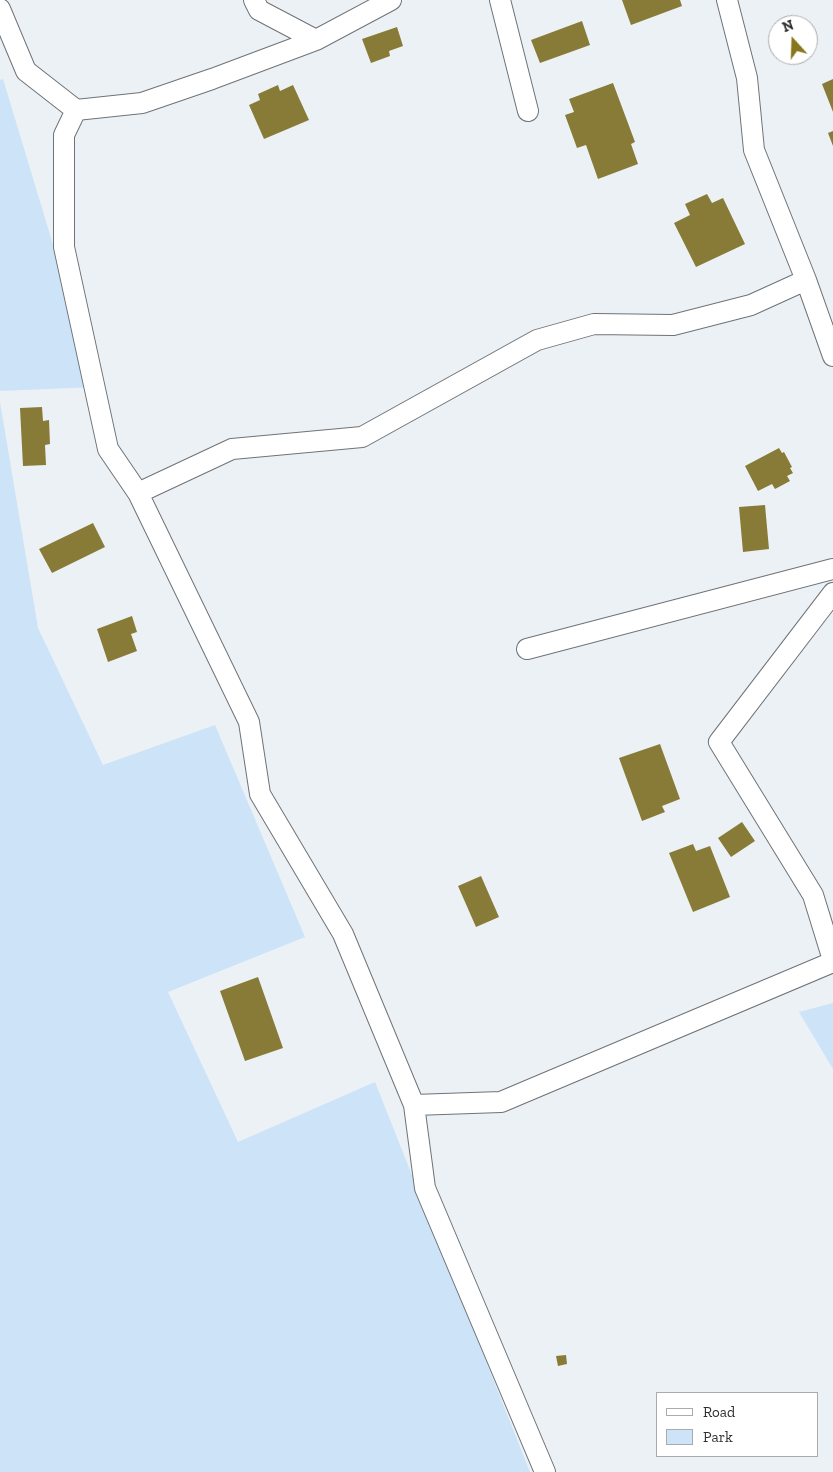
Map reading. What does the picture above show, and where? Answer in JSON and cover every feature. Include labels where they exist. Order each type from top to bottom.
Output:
[{"type":"street","points":[[254,0],[259,10],[316,40]]},
{"type":"street","points":[[0,9],[26,71],[76,110],[142,103],[316,40],[391,0]]},
{"type":"street","points":[[500,0],[528,111]]},
{"type":"street","points":[[727,0],[748,78],[754,150],[806,280],[833,356]]},
{"type":"street","points":[[76,110],[64,135],[64,247],[108,449],[138,493],[249,722],[260,794],[343,934],[414,1106],[424,1188],[545,1472]]},
{"type":"street","points":[[138,493],[232,449],[362,437],[537,340],[594,324],[673,325],[751,305],[806,280]]},
{"type":"street","points":[[527,648],[833,569]]},
{"type":"street","points":[[414,1106],[501,1102],[833,961],[813,895],[719,742],[833,593]]},
{"type":"green space","points":[[3,79],[96,387],[0,391],[0,80]]},
{"type":"green space","points":[[0,402],[38,628],[103,765],[215,725],[305,937],[168,992],[238,1142],[375,1082],[530,1472],[0,1472]]},
{"type":"green space","points":[[833,1003],[833,1069],[799,1012]]},
{"type":"building","points":[[622,0],[680,0],[682,6],[631,25]]},
{"type":"building","points":[[582,21],[590,45],[540,63],[531,40]]},
{"type":"building","points":[[397,27],[403,46],[389,51],[390,56],[371,63],[362,39]]},
{"type":"building","points":[[833,79],[833,112],[822,84]]},
{"type":"building","points":[[613,83],[635,142],[631,144],[638,164],[598,179],[586,145],[577,148],[565,115],[574,112],[569,99]]},
{"type":"building","points":[[278,85],[280,91],[293,85],[309,120],[264,139],[249,105],[260,100],[258,94]]},
{"type":"building","points":[[833,131],[833,146],[828,133]]},
{"type":"building","points":[[707,194],[712,203],[723,198],[745,244],[696,267],[674,223],[690,215],[685,204]]},
{"type":"building","points":[[42,407],[43,421],[49,420],[50,444],[45,445],[46,465],[23,466],[20,408]]},
{"type":"building","points":[[779,448],[782,453],[784,452],[792,467],[790,468],[793,473],[787,476],[790,481],[775,489],[772,484],[758,491],[745,466]]},
{"type":"building","points":[[765,505],[769,549],[743,552],[739,507]]},
{"type":"building","points":[[93,523],[105,547],[52,573],[39,549]]},
{"type":"building","points":[[132,616],[137,632],[131,634],[137,651],[108,662],[97,629]]},
{"type":"building","points":[[660,744],[680,799],[662,806],[665,812],[642,821],[619,758]]},
{"type":"building","points":[[742,822],[755,841],[731,857],[718,838]]},
{"type":"building","points":[[693,844],[696,851],[710,846],[730,897],[693,912],[669,853]]},
{"type":"building","points":[[481,876],[499,917],[476,927],[458,886]]},
{"type":"building","points":[[258,977],[283,1048],[245,1061],[220,991]]},
{"type":"building","points":[[566,1355],[567,1364],[558,1366],[556,1356]]}]
